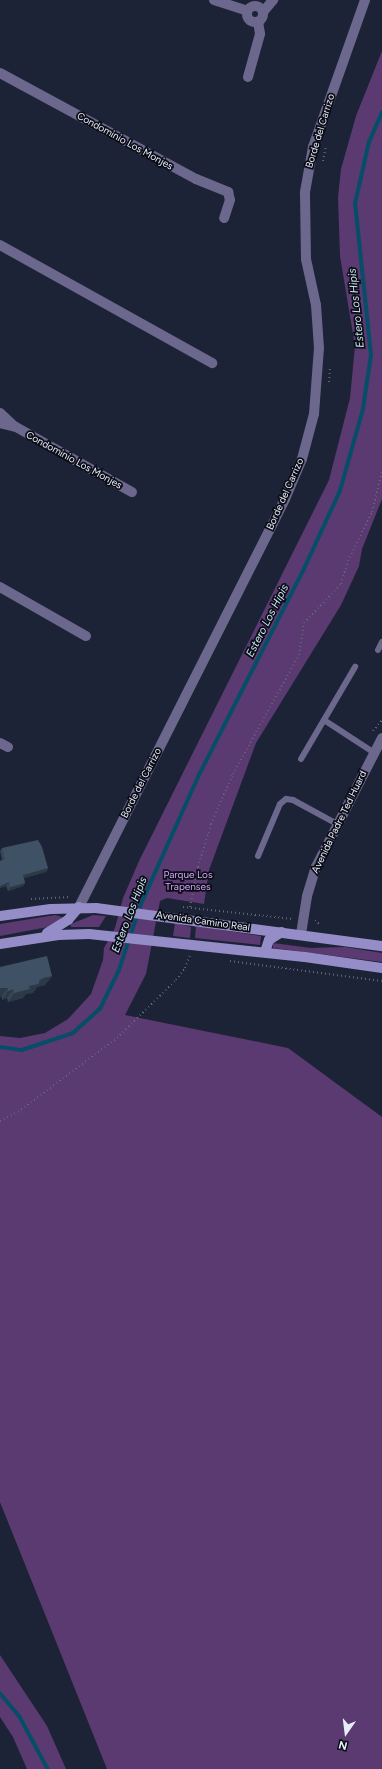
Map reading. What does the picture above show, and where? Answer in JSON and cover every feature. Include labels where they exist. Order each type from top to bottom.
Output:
[{"type":"main road","name":"Avenida Camino Real","points":[[0,916],[79,907],[177,912],[282,932],[382,946]]},
{"type":"main road","points":[[40,937],[68,920],[79,907]]},
{"type":"main road","points":[[265,952],[269,940],[282,932]]},
{"type":"main road","points":[[0,944],[58,935],[101,935],[265,952],[382,968]]},
{"type":"street","points":[[214,0],[248,11],[256,6],[263,12]]},
{"type":"street","points":[[258,22],[262,18],[263,12],[273,0]]},
{"type":"street","name":"Borde del Carrizo","points":[[79,907],[285,499],[302,459],[314,414],[319,348],[316,305],[306,259],[304,192],[313,147],[365,0]]},
{"type":"street","points":[[248,11],[249,19],[258,22]]},
{"type":"street","points":[[248,77],[260,34],[258,22]]},
{"type":"street","name":"Condominio Los Monjes","points":[[0,72],[196,180],[228,192],[230,200],[224,218]]},
{"type":"street","points":[[0,245],[212,363]]},
{"type":"street","name":"Condominio Los Monjes","points":[[0,413],[16,428]]},
{"type":"street","name":"Condominio Los Monjes","points":[[0,423],[16,428],[132,492]]},
{"type":"street","points":[[0,587],[86,636]]},
{"type":"street","name":"Avenida Padre Ted Huard","points":[[301,934],[313,876],[369,749],[382,738]]},
{"type":"lane","points":[[378,650],[382,642]]},
{"type":"lane","points":[[301,759],[355,667]]},
{"type":"lane","points":[[324,720],[369,749]]},
{"type":"lane","points":[[258,856],[280,804],[286,799],[293,800],[337,824]]},
{"type":"path","points":[[322,167],[327,144]]},
{"type":"path","points":[[328,389],[330,366]]},
{"type":"path","points":[[190,907],[198,867],[217,810],[233,774],[299,655],[304,624],[341,584],[348,561],[372,512],[382,472]]},
{"type":"path","points":[[369,749],[382,720]]},
{"type":"path","points":[[177,912],[190,907],[290,921],[294,917]]},
{"type":"path","points":[[316,914],[315,921],[319,925],[327,926]]},
{"type":"path","points":[[0,1121],[18,1112],[117,1038],[176,980],[185,968],[190,956],[197,957]]},
{"type":"path","points":[[227,961],[382,981]]},
{"type":"green space","name":"Parque Los Trapenses","points":[[382,51],[382,499],[362,549],[359,566],[341,605],[256,743],[209,870],[204,904],[167,898],[160,901],[146,974],[125,1015],[288,1048],[382,1117],[382,1769],[107,1769],[0,1502],[0,1036],[20,1038],[45,1033],[68,1019],[91,994],[103,960],[104,948],[115,928],[123,898],[139,861],[329,480],[350,398],[355,346],[340,256],[338,197],[341,169],[356,116]]},
{"type":"green space","points":[[55,915],[62,917],[58,922],[48,927],[0,936],[0,924]]},
{"type":"green space","points":[[93,915],[106,916],[99,927],[71,927],[71,924]]},
{"type":"green space","points":[[175,923],[191,927],[190,938],[173,936]]},
{"type":"green space","points":[[196,926],[261,936],[260,945],[195,938]]},
{"type":"green space","points":[[273,943],[311,948],[345,947],[382,953],[382,962],[273,948]]},
{"type":"green space","points":[[0,1655],[47,1726],[66,1769],[27,1769],[13,1737],[0,1717]]},
{"type":"building","points":[[38,840],[42,847],[48,868],[23,875],[25,883],[10,887],[9,882],[0,886],[0,861],[5,859],[2,848]]},
{"type":"building","points":[[47,956],[52,976],[43,978],[39,981],[39,984],[29,986],[30,989],[14,993],[14,989],[8,991],[8,988],[0,988],[0,967]]},
{"type":"waterway","name":"Estero Los Hipis","points":[[0,1047],[22,1050],[73,1033],[100,1009],[119,970],[141,904],[199,775],[303,571],[340,491],[363,409],[371,355],[355,204],[369,142],[382,113]]},
{"type":"waterway","name":"Estero Los Hipis","points":[[0,1693],[20,1717],[48,1769]]}]
